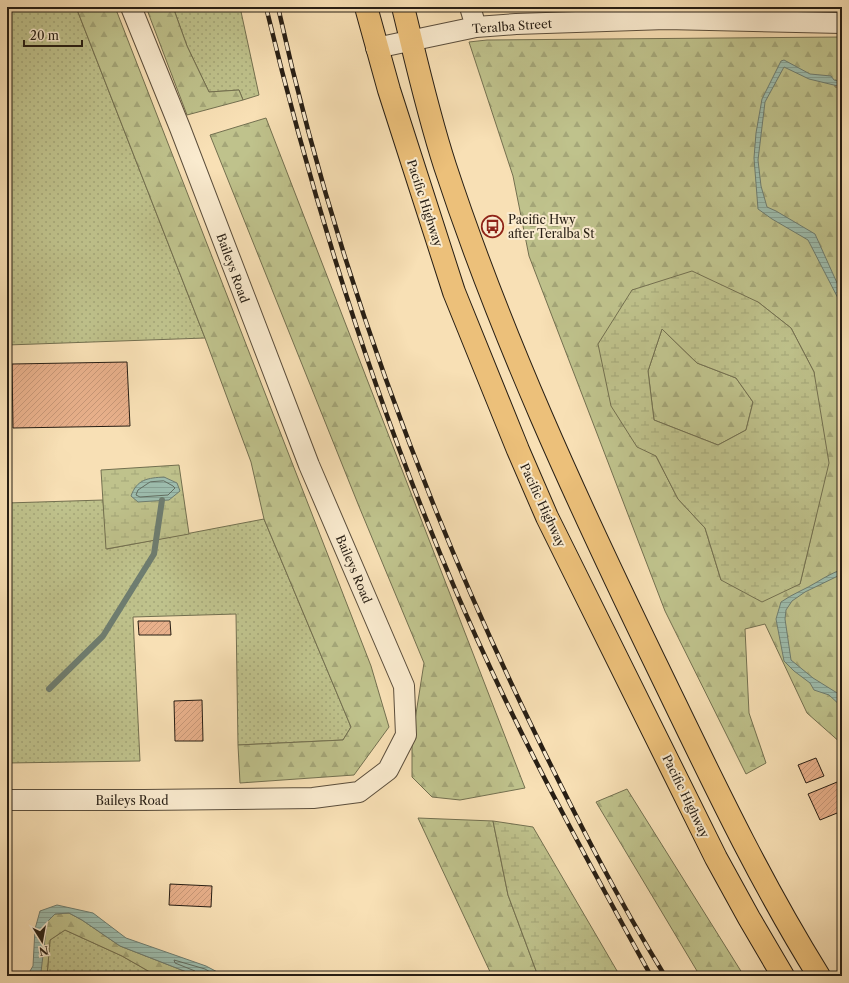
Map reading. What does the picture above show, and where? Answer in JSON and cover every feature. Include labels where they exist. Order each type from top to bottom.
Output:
[{"type":"main road","name":"Pacific Highway","points":[[366,7],[376,48],[454,292],[489,380],[547,517],[716,858],[748,918],[783,976]]},
{"type":"main road","points":[[403,7],[445,166],[514,355],[599,547],[738,833],[786,923],[819,976]]},
{"type":"street","name":"Baileys Road","points":[[7,800],[314,798],[359,792],[388,770],[406,735],[404,686],[309,465],[180,128],[131,7]]},
{"type":"street","points":[[470,7],[476,27]]},
{"type":"street","name":"Teralba Street","points":[[376,48],[412,42],[476,27],[665,13],[842,23]]},
{"type":"green space","points":[[7,7],[76,7],[205,338],[7,345]]},
{"type":"green space","points":[[76,7],[115,7],[371,666],[389,727],[354,775],[240,783],[238,745],[343,740],[351,727],[264,519],[251,462],[205,338]]},
{"type":"green space","points":[[146,7],[173,7],[187,46],[209,92],[239,90],[243,100],[187,115]]},
{"type":"green space","points":[[173,7],[240,7],[259,95],[243,100],[239,90],[209,92],[187,46]]},
{"type":"green space","points":[[842,37],[842,82],[835,80],[835,87],[842,87],[842,744],[807,713],[765,624],[745,629],[749,713],[766,763],[746,774],[665,611],[529,256],[513,176],[469,42],[487,40]],"holes":[[[632,290],[758,302],[791,328],[814,372],[816,516],[800,584],[721,580],[705,528],[678,499],[656,456]]]},
{"type":"green space","points":[[266,118],[525,788],[460,800],[432,797],[412,777],[412,739],[424,663],[358,504],[210,135]]},
{"type":"green space","points":[[692,271],[758,302],[791,328],[814,372],[829,463],[800,584],[762,602],[721,580],[705,528],[678,499],[656,456],[637,447],[611,406],[598,344],[632,290]],"holes":[[[662,329],[697,363],[736,378],[753,402],[746,430],[718,445],[654,420],[648,371]]]},
{"type":"green space","points":[[662,329],[697,363],[736,378],[753,402],[746,430],[718,445],[654,420],[648,371]]},
{"type":"green space","points":[[179,465],[189,534],[106,549],[101,470]]},
{"type":"green space","points":[[103,500],[107,549],[264,519],[351,727],[343,740],[238,745],[236,614],[133,617],[140,761],[7,763],[7,503]]},
{"type":"green space","points":[[627,789],[744,976],[700,976],[596,802]]},
{"type":"green space","points":[[418,818],[493,821],[508,895],[538,976],[492,976]]},
{"type":"green space","points":[[493,821],[533,827],[620,976],[538,976],[508,895]]},
{"type":"green space","points":[[69,913],[120,946],[197,976],[157,976],[122,956],[65,930],[50,940],[47,976],[39,976],[47,922],[55,914]]},
{"type":"green space","points":[[65,930],[122,956],[157,976],[47,976],[50,940]]},
{"type":"water","points":[[784,60],[810,74],[831,76],[834,80],[842,82],[842,87],[809,79],[784,67],[765,102],[758,160],[761,186],[767,207],[815,234],[842,294],[842,306],[808,240],[758,209],[754,158],[756,133],[762,99],[781,61]]},
{"type":"water","points":[[164,477],[177,483],[180,491],[169,500],[138,502],[131,496],[136,486],[144,480]]},
{"type":"water","points":[[842,569],[842,574],[805,592],[792,601],[786,610],[785,619],[791,660],[813,678],[842,696],[842,707],[829,695],[814,690],[810,683],[784,661],[776,619],[781,602]]},
{"type":"water","points":[[57,905],[93,913],[126,938],[206,966],[225,976],[197,976],[120,946],[69,913],[55,914],[47,922],[41,972],[39,976],[27,976],[33,966],[35,929],[40,911]]},
{"type":"building","points":[[127,362],[130,426],[13,428],[12,364]]},
{"type":"building","points":[[138,621],[170,621],[171,635],[139,635]]},
{"type":"building","points":[[202,700],[203,741],[175,741],[174,701]]},
{"type":"building","points":[[816,758],[824,776],[806,783],[798,765]]},
{"type":"building","points":[[842,780],[842,811],[820,820],[808,794]]},
{"type":"building","points":[[170,884],[212,886],[211,907],[169,905]]},
{"type":"waterway","points":[[49,689],[103,636],[154,554],[162,500]]},
{"type":"railway","points":[[266,7],[311,178],[336,263],[393,432],[425,516],[459,598],[513,716],[571,828],[651,976]]},
{"type":"railway","points":[[278,7],[300,100],[326,194],[354,286],[420,470],[456,560],[536,735],[566,796],[630,917],[665,976]]},
{"type":"place","name":"Pacific Hwy after Teralba St","points":[[492,226]]}]
